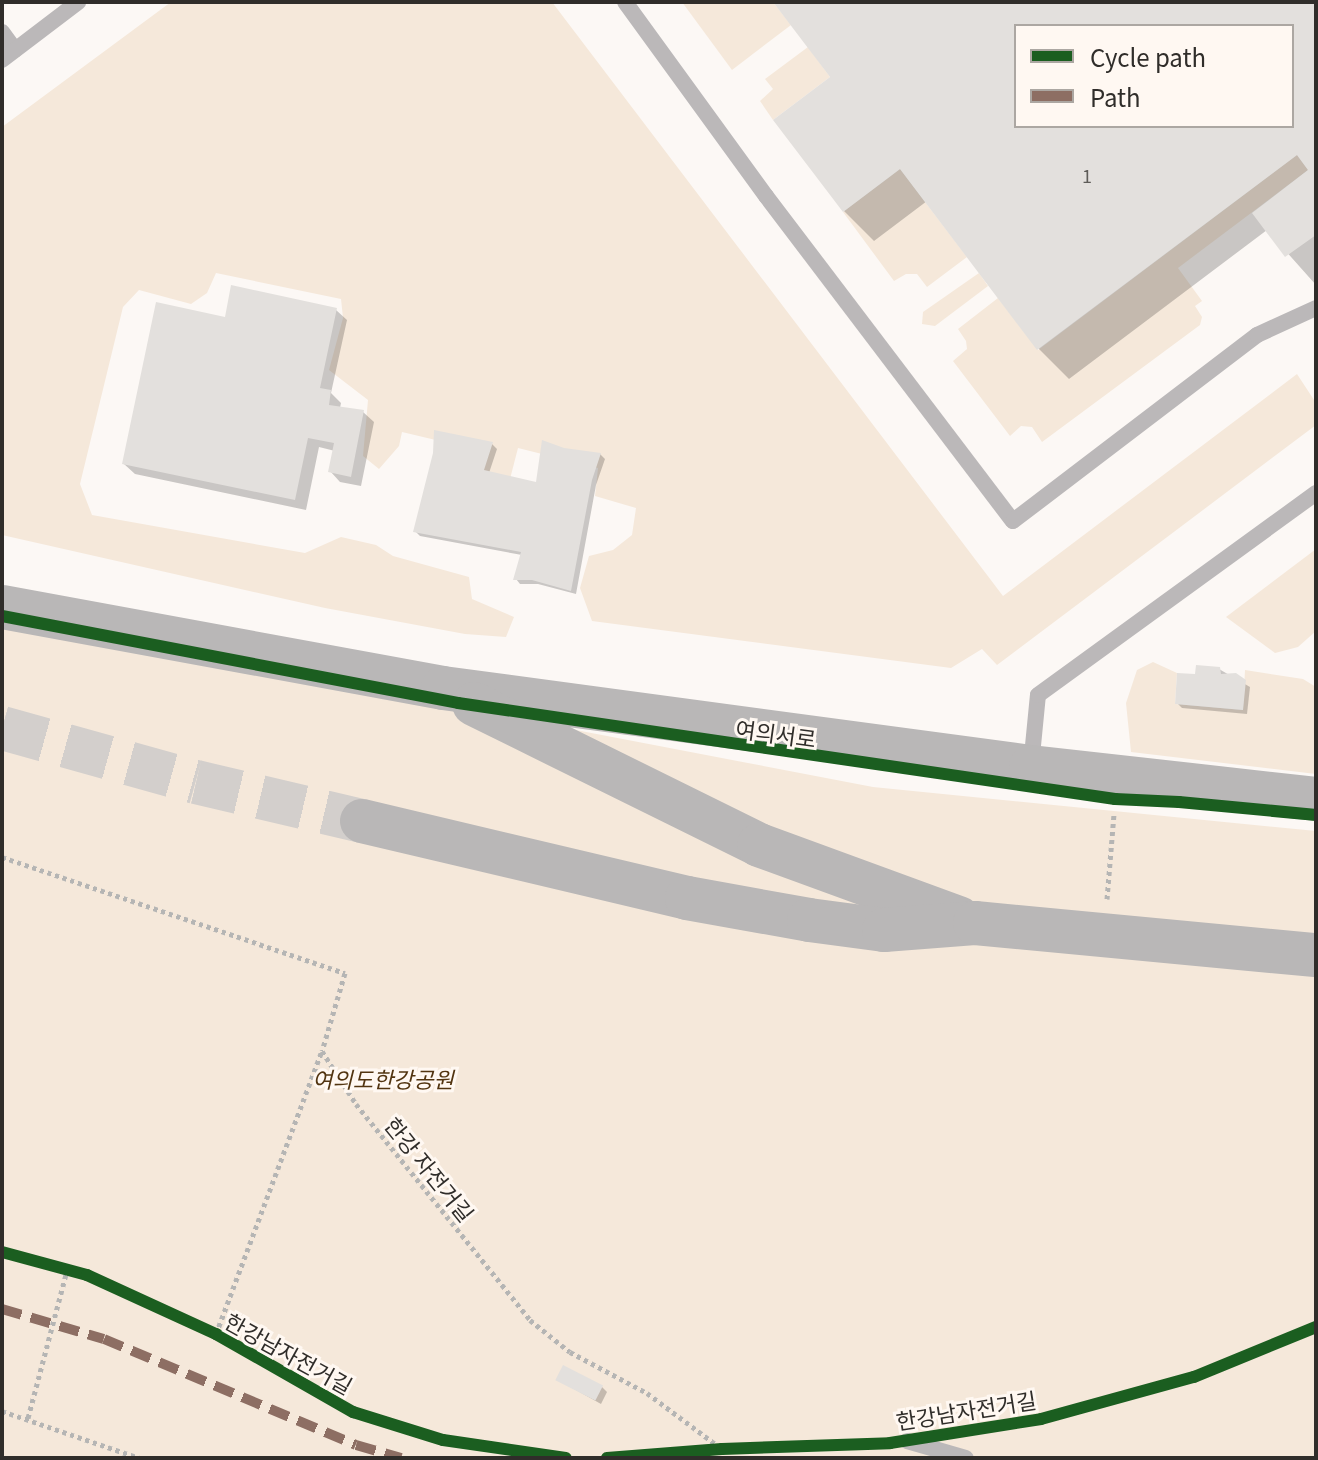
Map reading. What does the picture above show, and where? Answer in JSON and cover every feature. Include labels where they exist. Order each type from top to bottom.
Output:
[{"type":"main road","name":"여의서로","points":[[2,607],[443,688],[1031,767],[1316,799]]},
{"type":"main road","points":[[443,688],[759,845],[975,923]]},
{"type":"main road","points":[[362,821],[687,898],[809,920],[884,930],[975,923],[1316,955]]},
{"type":"lane","points":[[2,32],[9,55],[78,2]]},
{"type":"lane","points":[[625,2],[766,196],[1013,521],[1257,335],[1316,308]]},
{"type":"lane","points":[[1031,767],[1038,695],[1316,493]]},
{"type":"lane","points":[[907,1441],[966,1458]]},
{"type":"path","points":[[1104,935],[1117,777]]},
{"type":"path","points":[[2,857],[345,973],[322,1051],[216,1334]]},
{"type":"path","points":[[28,1418],[66,1269]]},
{"type":"path","points":[[2,1411],[139,1458]]},
{"type":"path","points":[[693,1451],[737,1448]]},
{"type":"green space","points":[[171,2],[552,2],[1003,596],[1297,374],[1316,403],[1316,425],[997,665],[982,649],[951,668],[592,621],[580,588],[589,556],[613,550],[632,535],[636,508],[595,496],[598,468],[518,448],[510,479],[480,472],[482,451],[402,432],[399,446],[379,469],[363,456],[368,400],[329,370],[343,318],[341,299],[216,273],[207,293],[191,304],[139,290],[123,307],[80,484],[92,515],[305,553],[341,537],[376,545],[393,556],[469,577],[472,599],[514,617],[506,637],[465,634],[325,608],[2,535],[2,127]]},
{"type":"green space","points":[[682,2],[773,2],[791,25],[732,70]]},
{"type":"green space","points":[[808,47],[830,77],[773,120],[760,101],[773,89],[765,79]]},
{"type":"green space","points":[[1297,155],[1308,170],[1178,268],[1202,301],[1195,306],[1202,317],[1200,325],[1042,442],[1032,427],[1021,426],[1010,436],[953,361],[967,349],[958,329],[998,298],[1038,350]]},
{"type":"green space","points":[[900,169],[967,257],[927,287],[917,274],[906,274],[894,281],[843,212]]},
{"type":"green space","points":[[979,273],[988,286],[935,326],[922,324],[923,312]]},
{"type":"green space","points":[[1316,549],[1316,631],[1298,647],[1275,653],[1226,617]]},
{"type":"green space","name":"여의도한강공원","points":[[2,620],[873,787],[1316,831],[1316,1458],[2,1458]]},
{"type":"green space","points":[[1153,662],[1177,673],[1175,704],[1243,710],[1245,670],[1303,679],[1316,687],[1316,774],[1131,752],[1126,703],[1137,670]]},
{"type":"building","points":[[773,2],[1316,2],[1316,235],[1285,257],[1252,213],[1308,170],[1297,155],[1037,350],[900,169],[843,212],[773,120],[830,77]]},
{"type":"building","points":[[231,285],[337,308],[320,388],[331,390],[329,405],[364,410],[351,477],[328,472],[334,443],[308,438],[295,500],[122,464],[156,302],[225,317]]},
{"type":"building","points":[[434,430],[493,442],[484,470],[536,482],[542,440],[564,448],[601,453],[592,480],[571,591],[532,580],[513,580],[521,552],[413,532],[433,453]]},
{"type":"building","points":[[1196,665],[1220,667],[1221,674],[1236,673],[1246,680],[1243,710],[1175,704],[1177,673],[1195,674]]},
{"type":"building","points":[[563,1365],[603,1385],[595,1401],[555,1380]]},
{"type":"tunnel","points":[[2,728],[196,782],[362,821]]},
{"type":"marked path","points":[[2,1309],[104,1339],[356,1445],[401,1458]]},
{"type":"cycle path","points":[[2,616],[458,703],[1115,799],[1316,815]]},
{"type":"cycle path","name":"한강남자전거길","points":[[2,1252],[87,1275],[216,1334],[353,1412],[443,1440],[566,1458]]},
{"type":"cycle path","name":"한강남자전거길","points":[[607,1458],[722,1449],[890,1443],[1041,1419],[1194,1377],[1316,1327]]}]
